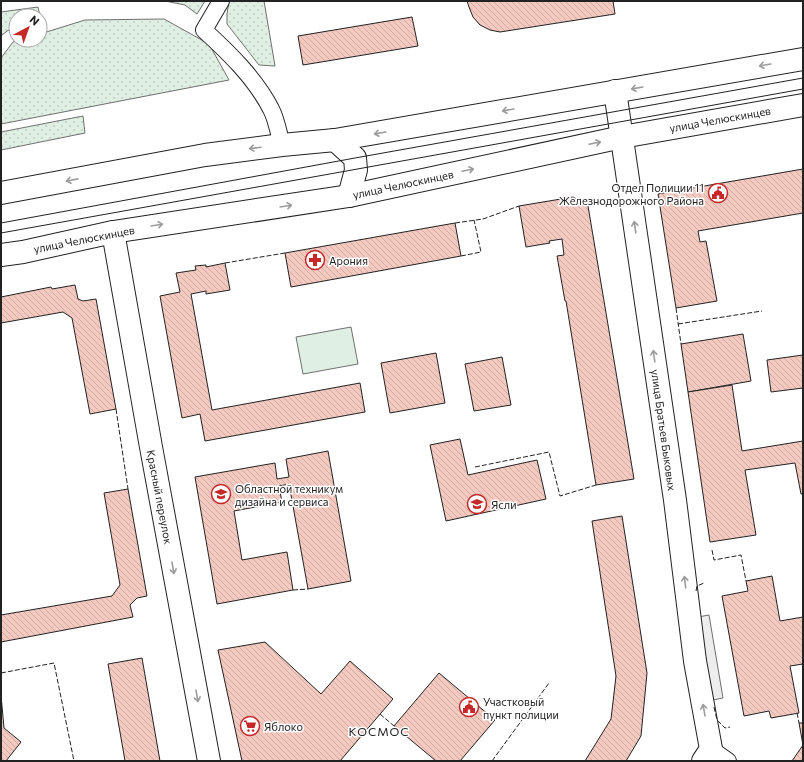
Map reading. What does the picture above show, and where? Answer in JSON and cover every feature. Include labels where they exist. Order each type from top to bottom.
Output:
[{"type":"main road","points":[[1,193],[205,155],[335,140],[803,58]]},
{"type":"main road","name":"улица Братьев Быковых","points":[[615,92],[675,500],[695,661],[714,757]]},
{"type":"main road","name":"улица Челюскинцев","points":[[1,255],[23,252],[113,232],[349,196],[622,137],[803,105]]},
{"type":"main road","points":[[335,140],[355,158],[356,170],[349,196]]},
{"type":"main road","name":"Красный переулок","points":[[113,232],[209,761]]},
{"type":"street","points":[[221,1],[204,30],[232,56],[256,84],[272,110],[282,145]]},
{"type":"green space","points":[[165,1],[205,1],[197,14],[185,5]]},
{"type":"green space","points":[[229,1],[264,1],[275,66],[259,65],[227,24]]},
{"type":"green space","points":[[8,11],[8,31],[1,36],[1,12]]},
{"type":"green space","points":[[164,19],[209,44],[229,80],[1,124],[1,58],[8,48],[48,48],[48,32],[85,20]]},
{"type":"green space","points":[[83,116],[85,133],[1,150],[1,132]]},
{"type":"green space","points":[[351,327],[358,364],[303,374],[296,337]]},
{"type":"shaded area","points":[[709,615],[723,698],[713,700],[698,617]]},
{"type":"building","points":[[467,1],[613,1],[615,14],[500,32],[490,30],[480,25],[473,17]]},
{"type":"building","points":[[412,17],[418,46],[303,65],[298,36]]},
{"type":"building","points":[[803,169],[803,213],[698,231],[700,242],[706,241],[717,301],[676,308],[658,194]]},
{"type":"building","points":[[573,197],[588,206],[634,479],[596,485],[566,301],[557,256],[564,255],[562,239],[549,241],[550,243],[526,247],[519,206]]},
{"type":"building","points":[[455,223],[461,256],[291,287],[285,253]]},
{"type":"building","points":[[225,263],[230,290],[206,294],[206,291],[191,294],[212,410],[360,383],[365,412],[205,441],[200,414],[182,418],[160,296],[180,292],[176,273],[196,270],[195,266],[206,265],[206,267]]},
{"type":"building","points":[[75,285],[78,299],[83,301],[96,299],[116,409],[90,414],[72,318],[63,312],[1,323],[1,297],[51,287],[52,289]]},
{"type":"building","points":[[743,334],[751,381],[688,392],[681,344]]},
{"type":"building","points":[[436,353],[445,403],[390,413],[381,363]]},
{"type":"building","points":[[803,355],[803,388],[771,392],[767,360]]},
{"type":"building","points":[[502,357],[511,405],[474,411],[465,364]]},
{"type":"building","points":[[732,385],[742,451],[803,441],[803,494],[801,494],[795,463],[745,470],[756,535],[710,542],[688,392]]},
{"type":"building","points":[[460,439],[468,475],[537,460],[546,499],[446,521],[430,445]]},
{"type":"building","name":"Областной техникум дизайна и сервиса","points":[[328,451],[351,581],[308,589],[289,484],[279,486],[282,502],[234,511],[242,560],[287,552],[293,590],[217,604],[195,477],[275,463],[277,479],[289,477],[286,459]]},
{"type":"building","points":[[128,489],[147,596],[137,598],[130,605],[133,617],[1,642],[1,615],[112,596],[120,585],[104,493]]},
{"type":"building","points":[[622,516],[647,673],[641,736],[626,761],[585,761],[611,719],[616,676],[592,521]]},
{"type":"building","points":[[772,576],[780,621],[803,617],[803,664],[790,666],[799,713],[771,718],[769,711],[744,716],[722,596],[748,591],[746,581]]},
{"type":"building","points":[[265,642],[321,694],[350,661],[393,699],[340,761],[242,761],[218,650]]},
{"type":"building","points":[[142,658],[160,761],[125,761],[108,664]]},
{"type":"building","points":[[439,673],[495,720],[460,761],[436,761],[394,726]]},
{"type":"building","points":[[1,695],[4,728],[21,742],[6,761],[1,761]]},
{"type":"building","points":[[799,723],[803,723],[803,745]]},
{"type":"building","points":[[803,745],[803,761],[792,761]]},
{"type":"tram line","points":[[1,223],[803,78]]},
{"type":"tram line","points":[[1,233],[803,89]]},
{"type":"fence","points":[[455,223],[483,219],[519,206]]},
{"type":"fence","points":[[461,256],[481,252],[474,220]]},
{"type":"fence","points":[[225,263],[285,253]]},
{"type":"fence","points":[[676,308],[681,344]]},
{"type":"fence","points":[[678,324],[762,311]]},
{"type":"fence","points":[[116,409],[128,489]]},
{"type":"fence","points":[[475,467],[549,452],[560,496],[596,485]]},
{"type":"fence","points":[[712,550],[714,560],[741,555],[746,581]]},
{"type":"fence","points":[[696,591],[697,586],[704,583]]},
{"type":"fence","points":[[293,590],[308,589]]},
{"type":"fence","points":[[1,673],[54,663],[74,761]]},
{"type":"fence","points":[[492,761],[549,683]]},
{"type":"fence","points":[[714,707],[717,720],[725,728],[730,727]]},
{"type":"fence","points":[[797,713],[799,723]]},
{"type":"fence","points":[[380,714],[394,726]]},
{"type":"place","name":"Отдел Полиции 11 Железнодорожного Района","points":[[718,193]]},
{"type":"place","name":"Арония","points":[[315,260]]},
{"type":"place","name":"Областной техникум дизайна и сервиса","points":[[221,494]]},
{"type":"place","name":"Ясли","points":[[477,504]]},
{"type":"place","name":"Участковый пункт полиции","points":[[469,707]]},
{"type":"place","name":"Яблоко","points":[[250,726]]},
{"type":"district","name":"КОСМОС","points":[[379,731]]}]
